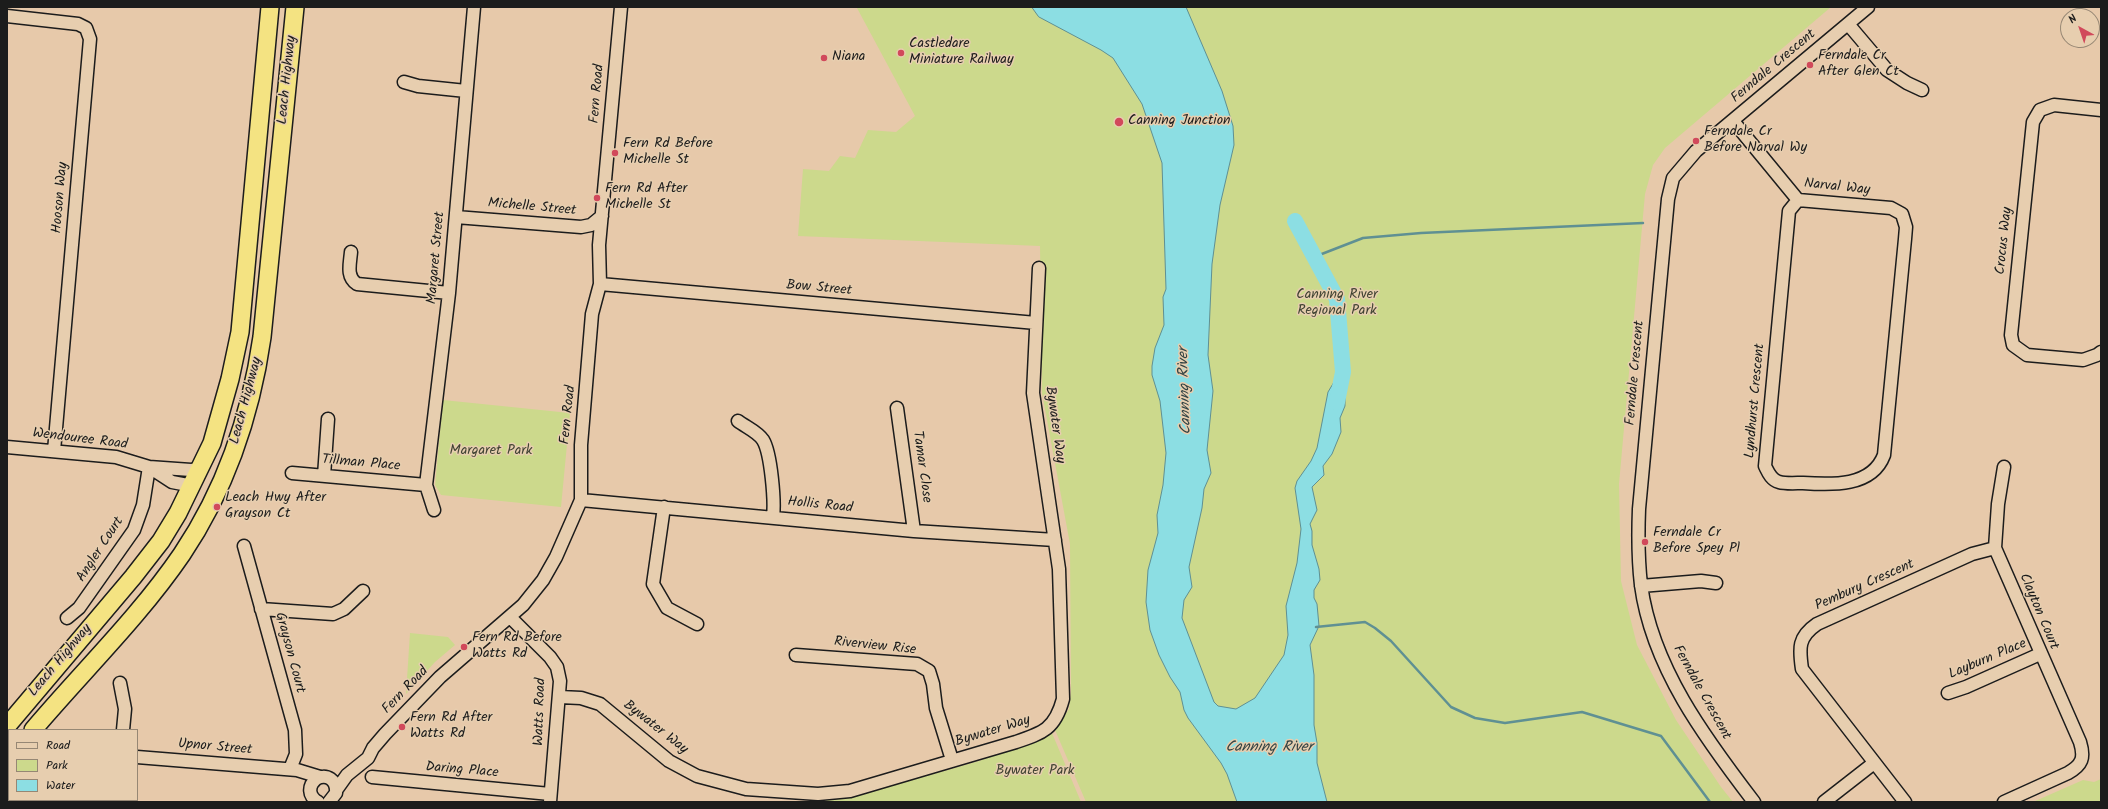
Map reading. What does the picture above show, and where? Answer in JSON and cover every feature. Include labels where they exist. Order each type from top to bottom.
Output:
[{"type":"highway","name":"Leach Highway","points":[[7,726],[161,541],[193,486],[219,421],[240,332],[270,7]]},
{"type":"highway","name":"Leach Highway","points":[[34,729],[143,604],[182,553],[212,503],[237,443],[259,362],[295,7]]},
{"type":"highway","points":[[193,486],[213,476],[232,439],[249,400]]},
{"type":"street","name":"Margaret Street","points":[[434,510],[426,485],[449,293],[474,7]]},
{"type":"street","name":"Fern Road","points":[[329,802],[335,797],[337,789],[347,774],[368,758],[373,748],[440,677],[510,617],[536,590],[552,566],[581,500],[580,445],[592,314],[600,284],[599,245],[621,7]]},
{"type":"street","name":"Ferndale Crescent","points":[[1754,802],[1700,728],[1680,693],[1655,639],[1641,586],[1638,547],[1638,509],[1670,187],[1673,178],[1684,163],[1868,7]]},
{"type":"street","name":"Hooson Way","points":[[7,16],[78,24],[86,28],[90,39],[54,451]]},
{"type":"street","points":[[1848,24],[1887,70],[1907,83],[1922,90]]},
{"type":"street","points":[[404,82],[418,86],[466,92]]},
{"type":"street","name":"Crocus Way","points":[[2101,110],[2054,105],[2040,110],[2033,122],[2011,335],[2013,345],[2027,355],[2083,360],[2098,355],[2101,352]]},
{"type":"street","name":"Narval Way","points":[[1733,121],[1798,200],[1891,208],[1902,214]]},
{"type":"street","name":"Lyndhurst Crescent","points":[[1798,200],[1789,211],[1765,466],[1769,476],[1778,482],[1844,484],[1872,473],[1881,464],[1884,455],[1905,239],[1906,227],[1902,214]]},
{"type":"street","name":"Michelle Street","points":[[456,217],[580,227],[591,225],[602,216]]},
{"type":"street","points":[[351,252],[349,274],[352,280],[357,284],[449,293]]},
{"type":"street","name":"Bywater Way","points":[[560,697],[581,698],[600,704],[669,761],[697,776],[746,789],[795,797],[850,791],[1038,734],[1049,728],[1059,713],[1063,699],[1059,568],[1033,393],[1039,268]]},
{"type":"street","name":"Bow Street","points":[[600,284],[1036,323]]},
{"type":"street","name":"Tamar Close","points":[[897,408],[914,531]]},
{"type":"street","points":[[324,476],[328,419]]},
{"type":"street","points":[[738,422],[759,435],[766,446],[774,498],[773,517]]},
{"type":"street","name":"Wendouree Road","points":[[7,447],[116,457],[149,467],[191,470],[201,469]]},
{"type":"street","name":"Wendouree Road","points":[[149,467],[172,482],[193,486]]},
{"type":"street","name":"Angler Court","points":[[67,618],[79,608],[134,530],[143,505],[149,467]]},
{"type":"street","name":"Clayton Court","points":[[2004,467],[1995,527],[1995,548],[2040,654],[2080,742],[2083,756],[2082,762],[2077,768],[2068,774],[2004,802]]},
{"type":"street","name":"Tillman Place","points":[[292,473],[426,485]]},
{"type":"street","name":"Hollis Road","points":[[581,500],[914,531],[1055,540]]},
{"type":"street","points":[[664,507],[653,584],[667,608],[697,624]]},
{"type":"street","name":"Grayson Court","points":[[244,546],[295,730],[296,754],[290,769]]},
{"type":"street","name":"Pembury Crescent","points":[[1905,802],[1802,669],[1799,647],[1810,629],[1817,624],[1972,554],[1995,548]]},
{"type":"street","points":[[1641,586],[1702,581],[1716,583]]},
{"type":"street","points":[[261,609],[333,614],[344,609],[363,591]]},
{"type":"street","name":"Watts Road","points":[[510,617],[557,667],[560,681],[560,697],[550,798]]},
{"type":"street","name":"Riverview Rise","points":[[796,654],[917,664],[928,671],[933,684],[936,708],[952,760]]},
{"type":"street","name":"Layburn Place","points":[[1948,693],[1966,687],[2040,654]]},
{"type":"street","points":[[120,683],[125,709],[123,729]]},
{"type":"street","name":"Fern Road","points":[[310,793],[316,779],[346,768],[363,753],[373,748]]},
{"type":"street","name":"Upnor Street","points":[[138,756],[290,769],[310,772],[323,777]]},
{"type":"street","points":[[1824,802],[1874,763]]},
{"type":"street","points":[[290,769],[310,793],[313,799],[318,802]]},
{"type":"street","points":[[323,777],[333,781],[337,789]]},
{"type":"street","name":"Daring Place","points":[[372,778],[550,798]]},
{"type":"green space","name":"Canning River Regional Park","points":[[1831,7],[1665,148],[1653,165],[1645,194],[1619,484],[1621,581],[1637,645],[1676,720],[1721,787],[1733,802],[1086,802],[1055,730],[1069,709],[1071,692],[1070,544],[1042,393],[1040,246],[798,236],[803,169],[829,171],[840,156],[855,158],[868,130],[896,132],[915,116],[857,8]]},
{"type":"green space","name":"Margaret Park","points":[[443,400],[570,413],[561,507],[441,495],[435,485]]},
{"type":"green space","points":[[410,633],[448,637],[455,645],[435,662],[406,694]]},
{"type":"green space","name":"Bywater Park","points":[[1052,733],[1081,802],[811,802],[853,797],[979,761]]},
{"type":"green space","points":[[2101,779],[2101,802],[2033,802],[2083,780],[2094,782]]},
{"type":"water","name":"Canning River","points":[[1032,7],[1186,7],[1222,91],[1233,126],[1234,145],[1220,205],[1212,264],[1208,355],[1213,391],[1207,450],[1211,473],[1204,489],[1202,508],[1189,567],[1192,587],[1184,600],[1182,618],[1214,702],[1218,706],[1236,709],[1255,698],[1284,655],[1288,635],[1286,606],[1297,563],[1301,529],[1295,488],[1297,481],[1311,461],[1317,448],[1328,392],[1334,382],[1342,381],[1345,387],[1345,406],[1340,418],[1341,432],[1332,454],[1323,466],[1324,475],[1312,487],[1317,510],[1310,524],[1312,531],[1312,545],[1319,569],[1320,580],[1314,590],[1319,626],[1310,645],[1314,675],[1314,725],[1317,743],[1317,763],[1327,802],[1237,802],[1227,774],[1221,763],[1188,718],[1184,710],[1180,692],[1170,677],[1159,655],[1150,630],[1146,602],[1148,570],[1158,533],[1157,515],[1163,485],[1166,453],[1160,401],[1152,375],[1155,348],[1164,325],[1163,297],[1166,289],[1162,163],[1142,104],[1113,58],[1039,17]]},
{"type":"waterway","points":[[1295,221],[1337,299],[1343,372],[1337,402]]},
{"type":"waterway","points":[[1314,257],[1363,238],[1421,233],[1643,223]]},
{"type":"waterway","points":[[1316,627],[1365,622],[1391,641],[1451,707],[1475,718],[1505,723],[1582,712],[1661,736],[1710,802]]},
{"type":"place","name":"Castledare Miniature Railway","points":[[901,53]]},
{"type":"place","name":"Niana","points":[[824,58]]},
{"type":"place","name":"Ferndale Cr After Glen Ct","points":[[1810,65]]},
{"type":"place","name":"Canning Junction","points":[[1119,122]]},
{"type":"place","name":"Ferndale Cr Before Narval Wy","points":[[1696,141]]},
{"type":"place","name":"Fern Rd Before Michelle St","points":[[615,153]]},
{"type":"place","name":"Fern Rd After Michelle St","points":[[597,198]]},
{"type":"place","name":"Leach Hwy After Grayson Ct","points":[[217,507]]},
{"type":"place","name":"Ferndale Cr Before Spey Pl","points":[[1645,542]]},
{"type":"place","name":"Fern Rd Before Watts Rd","points":[[464,647]]},
{"type":"place","name":"Fern Rd After Watts Rd","points":[[402,727]]}]
